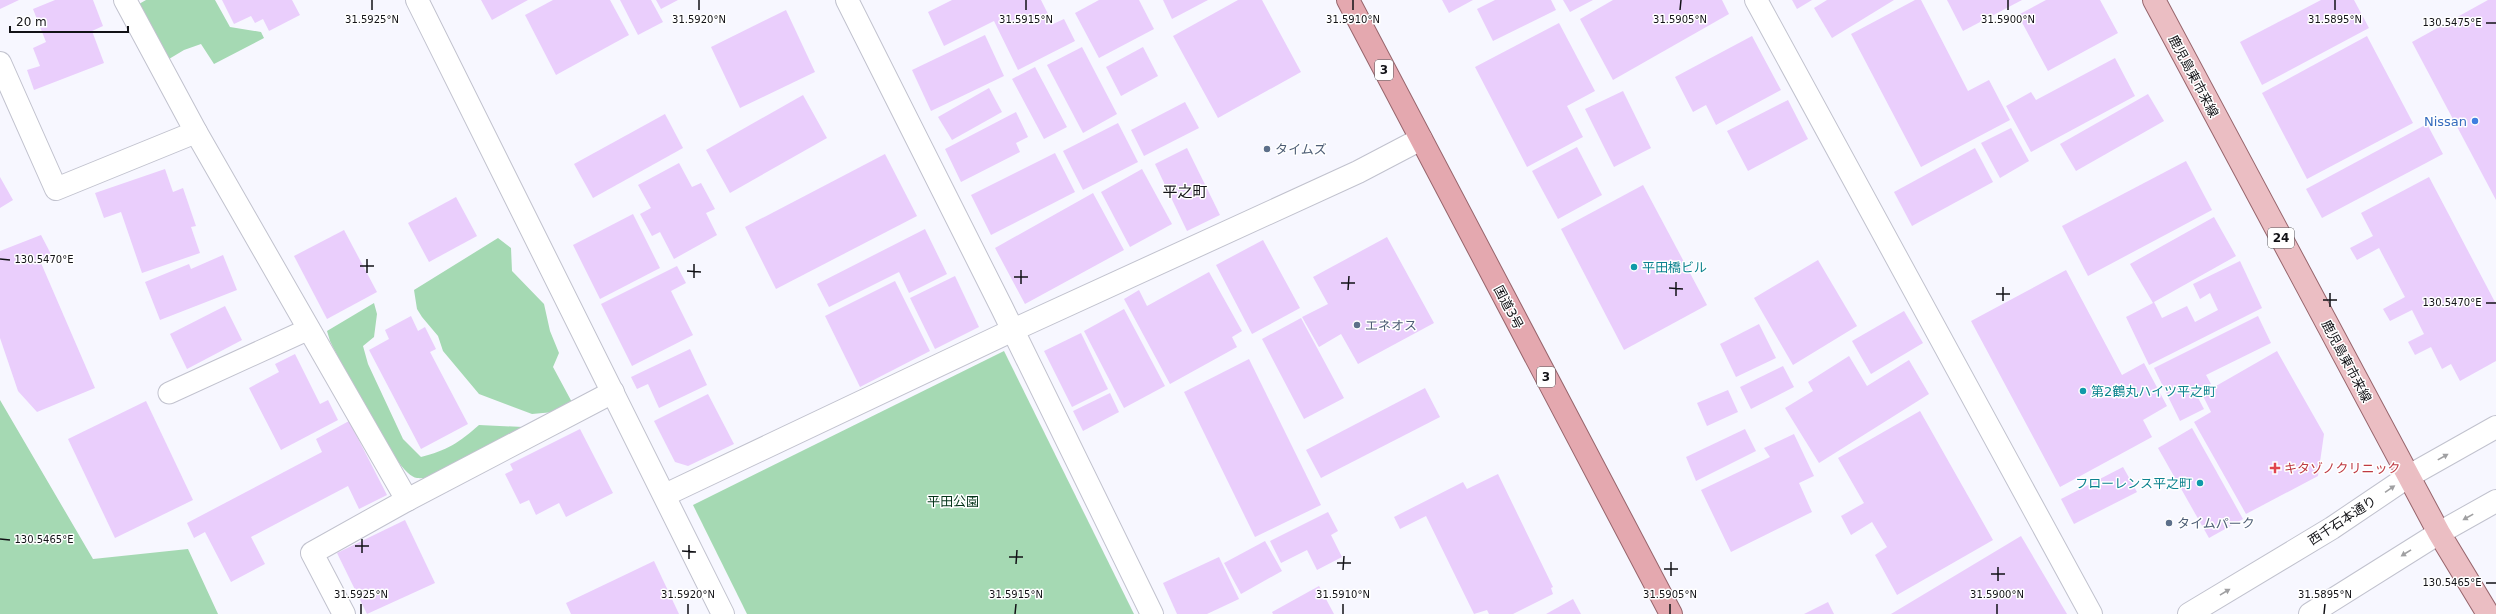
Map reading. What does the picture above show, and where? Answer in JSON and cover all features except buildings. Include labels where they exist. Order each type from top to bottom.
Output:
[{"type":"highway","name":"国道3号","points":[[1348,0],[1671,614]]},
{"type":"main road","name":"鹿児島東市来線","points":[[2154,0],[2439,533],[2488,614]]},
{"type":"street","points":[[125,0],[196,132],[408,500]]},
{"type":"street","points":[[417,0],[723,614]]},
{"type":"street","points":[[847,0],[1013,330],[1152,614]]},
{"type":"street","points":[[1756,0],[2091,614]]},
{"type":"street","points":[[0,63],[56,189],[196,132]]},
{"type":"street","points":[[665,495],[1013,330],[1358,172],[1421,139]]},
{"type":"street","points":[[344,614],[312,553],[408,500],[613,392]]},
{"type":"street","name":"西千石本通り","points":[[2189,614],[2332,528],[2409,476],[2496,427]]},
{"type":"street","points":[[2310,614],[2439,533],[2496,501]]},
{"type":"lane","points":[[169,393],[309,329]]},
{"type":"green space","points":[[146,0],[215,0],[230,27],[261,32],[264,38],[214,64],[201,44],[184,50],[169,59],[139,4]]},
{"type":"green space","points":[[498,238],[511,248],[512,271],[544,304],[550,331],[559,353],[553,367],[574,406],[554,412],[532,414],[479,394],[443,351],[438,336],[417,309],[414,290]]},
{"type":"green space","points":[[374,303],[377,314],[374,337],[363,346],[368,364],[403,439],[421,457],[445,449],[479,425],[523,427],[471,459],[441,473],[428,477],[417,478],[408,472],[396,459],[383,440],[330,341],[327,331]]},
{"type":"green space","name":"平田公園","points":[[1004,351],[1134,614],[747,614],[693,505]]},
{"type":"green space","points":[[0,400],[93,559],[188,549],[218,614],[0,614]]},
{"type":"place","name":"Nissan","points":[[2475,121]]},
{"type":"place","name":"タイムズ","points":[[1267,149]]},
{"type":"place","name":"平田橋ビル","points":[[1634,267]]},
{"type":"place","name":"エネオス","points":[[1357,325]]},
{"type":"place","name":"第2鶴丸ハイツ平之町","points":[[2083,391]]},
{"type":"place","name":"キタゾノクリニック","points":[[2275,468]]},
{"type":"place","name":"フローレンス平之町","points":[[2200,483]]},
{"type":"place","name":"タイムパーク","points":[[2169,523]]},
{"type":"district","name":"平之町","points":[[1185,192]]}]
